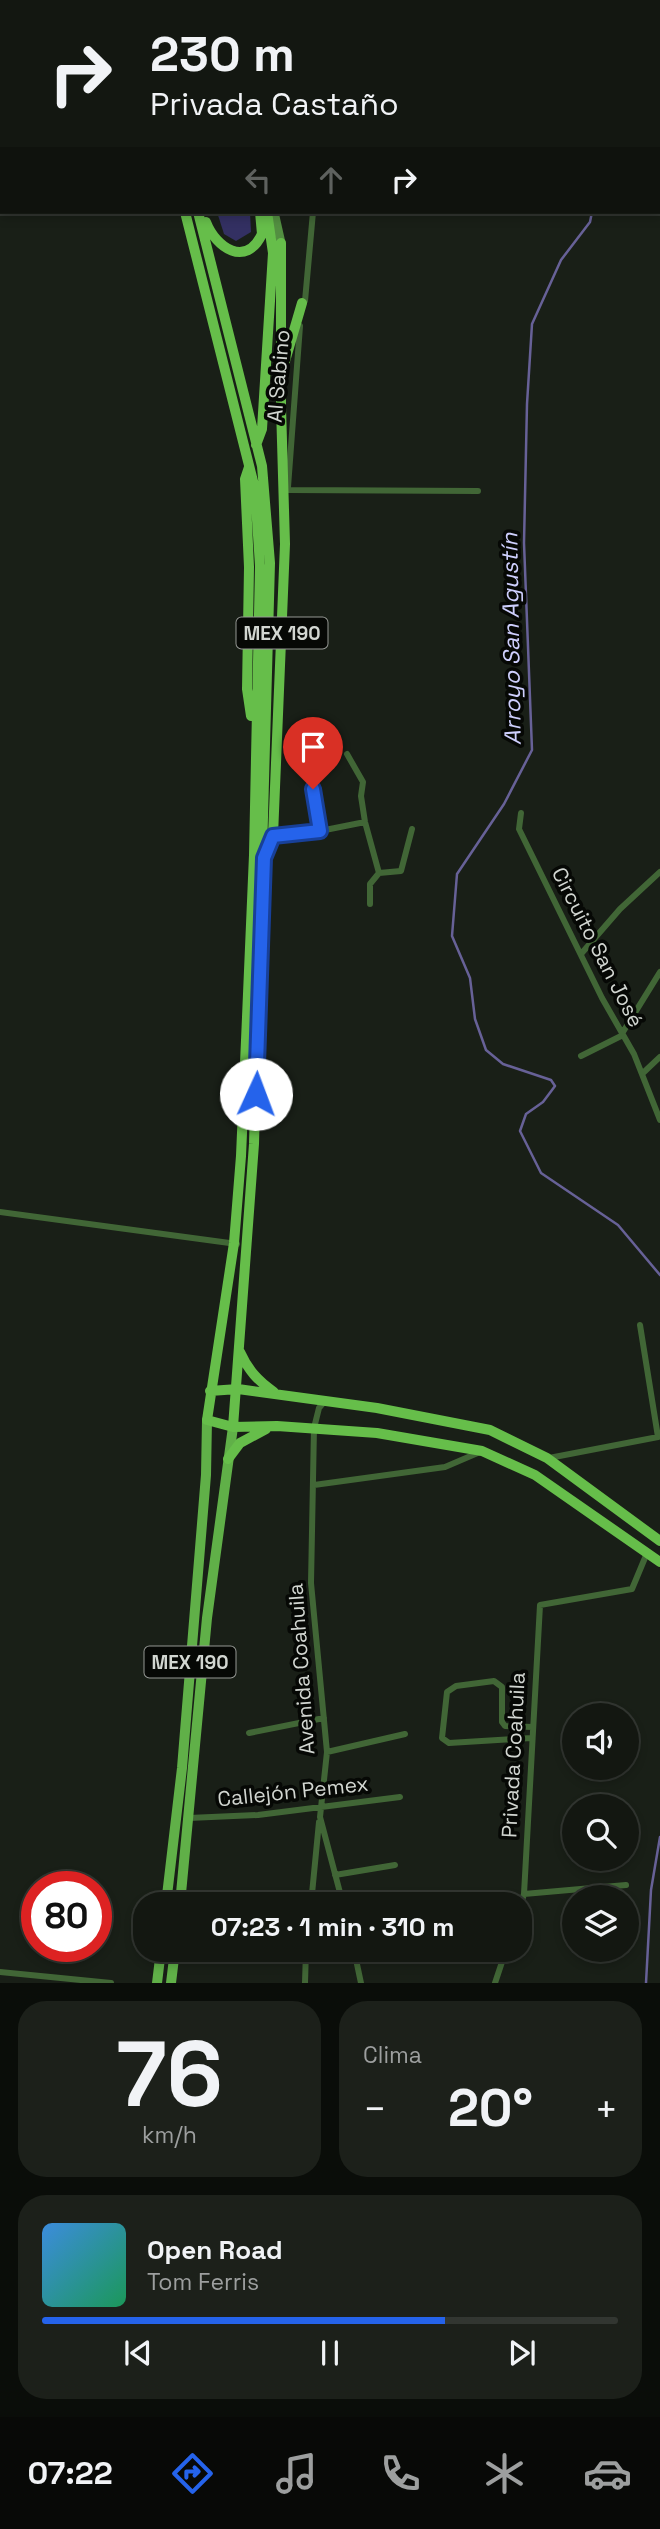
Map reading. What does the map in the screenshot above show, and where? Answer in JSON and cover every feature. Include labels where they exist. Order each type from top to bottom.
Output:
[{"type":"highway","name":"MEX 190","points":[[186,214],[255,489],[260,566],[238,1389],[233,1427]]},
{"type":"highway","name":"MEX 190","points":[[200,214],[262,467],[270,563],[264,858],[254,1144],[240,1244],[210,1391],[207,1420]]},
{"type":"highway","points":[[201,214],[217,244],[237,251],[252,247],[259,241],[263,223],[261,214]]},
{"type":"highway","points":[[262,429],[274,253],[267,214]]},
{"type":"highway","name":"MEX 190","points":[[264,858],[273,836],[285,544],[281,407],[281,243]]},
{"type":"highway","points":[[255,754],[247,690],[249,567],[245,480],[302,303]]},
{"type":"highway","points":[[238,1347],[247,1367],[261,1384],[280,1395]]},
{"type":"highway","points":[[210,1391],[238,1389],[377,1408],[490,1430],[547,1458],[660,1541]]},
{"type":"highway","points":[[207,1420],[233,1427],[277,1426],[377,1433],[482,1451],[536,1475],[660,1562]]},
{"type":"highway","points":[[228,1459],[240,1443],[257,1432],[277,1426]]},
{"type":"main road","name":"MEX 190","points":[[274,214],[281,243]]},
{"type":"main road","name":"MEX 190","points":[[167,1892],[182,1768],[206,1475],[207,1420]]},
{"type":"main road","name":"MEX 190","points":[[181,1892],[207,1618],[233,1427]]},
{"type":"main road","points":[[157,1983],[160,1962]]},
{"type":"main road","points":[[171,1983],[174,1962]]},
{"type":"street","name":"Al Sabino","points":[[285,544],[293,397],[313,214]]},
{"type":"street","points":[[288,490],[478,491]]},
{"type":"street","points":[[347,754],[363,782],[361,796],[365,822],[379,873]]},
{"type":"street","points":[[309,768],[320,831]]},
{"type":"street","name":"Circuito San José","points":[[521,813],[519,829],[602,998],[643,1073],[660,1120]]},
{"type":"street","points":[[273,836],[320,831],[365,822]]},
{"type":"street","points":[[370,904],[370,884],[379,873],[401,871],[412,829]]},
{"type":"street","points":[[582,954],[620,909],[660,872]]},
{"type":"street","points":[[581,1056],[623,1034],[660,972]]},
{"type":"street","points":[[643,1073],[660,1057]]},
{"type":"street","points":[[0,1212],[240,1244]]},
{"type":"street","points":[[547,1458],[658,1437],[640,1325]]},
{"type":"street","points":[[314,1428],[319,1408],[325,1401]]},
{"type":"street","name":"Avenida Coahuila","points":[[314,1428],[311,1583],[327,1752],[320,1817],[340,1892]]},
{"type":"street","points":[[314,1485],[444,1467],[482,1451]]},
{"type":"street","name":"Privada Coahuila","points":[[524,1892],[540,1605],[632,1589],[647,1553]]},
{"type":"street","points":[[531,1738],[449,1743],[442,1738],[447,1692],[456,1686],[494,1681],[502,1687],[502,1722],[505,1727],[532,1727]]},
{"type":"street","points":[[249,1733],[324,1718]]},
{"type":"street","points":[[327,1752],[405,1734]]},
{"type":"street","name":"Callejón Pemex","points":[[189,1818],[258,1815],[400,1797]]},
{"type":"street","points":[[312,1892],[320,1817]]},
{"type":"street","points":[[335,1875],[395,1866]]},
{"type":"street","points":[[532,1893],[562,1891]]},
{"type":"street","points":[[305,1983],[306,1962]]},
{"type":"street","points":[[357,1962],[361,1983]]},
{"type":"street","points":[[495,1983],[502,1962]]},
{"type":"street","points":[[0,1972],[111,1983]]},
{"type":"shaded area","points":[[218,214],[250,214],[251,232],[236,241],[224,234]]},
{"type":"waterway","name":"Arroyo San Agustín","points":[[592,214],[590,222],[561,260],[532,324],[524,543],[532,750],[504,804],[457,874],[452,936],[470,978],[475,1019],[486,1050],[503,1064],[551,1080],[555,1086],[543,1102],[526,1114],[520,1131],[541,1173],[618,1225],[660,1275]]},
{"type":"waterway","name":"Arroyo San Agustín","points":[[646,1983],[651,1890],[660,1837]]},
{"type":"route","points":[[256,1094],[264,858],[273,836],[320,831],[313,789]]}]
